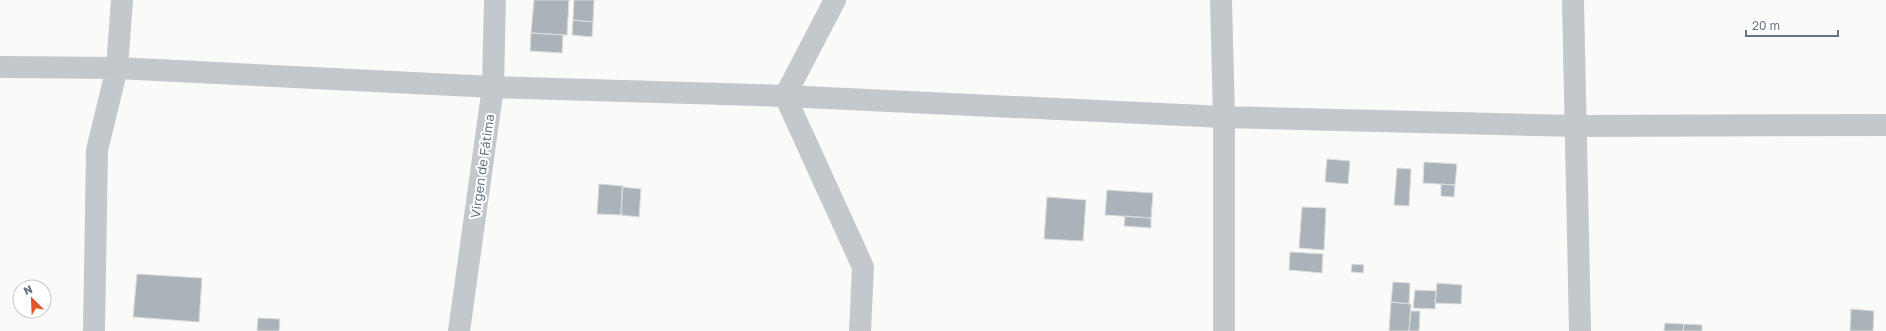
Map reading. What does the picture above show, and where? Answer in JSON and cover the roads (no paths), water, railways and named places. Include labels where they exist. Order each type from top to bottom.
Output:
[{"type":"street","points":[[94,331],[97,150],[117,68],[122,0]]},
{"type":"street","name":"Virgen de Fátima","points":[[459,331],[493,87],[495,0]]},
{"type":"street","points":[[785,96],[835,0]]},
{"type":"street","points":[[1221,0],[1224,117],[1224,331]]},
{"type":"street","points":[[1573,0],[1580,331]]},
{"type":"street","points":[[0,67],[117,68],[493,87],[785,96],[1224,117],[1576,126],[1886,125]]},
{"type":"street","points":[[785,96],[863,267],[860,331]]}]
